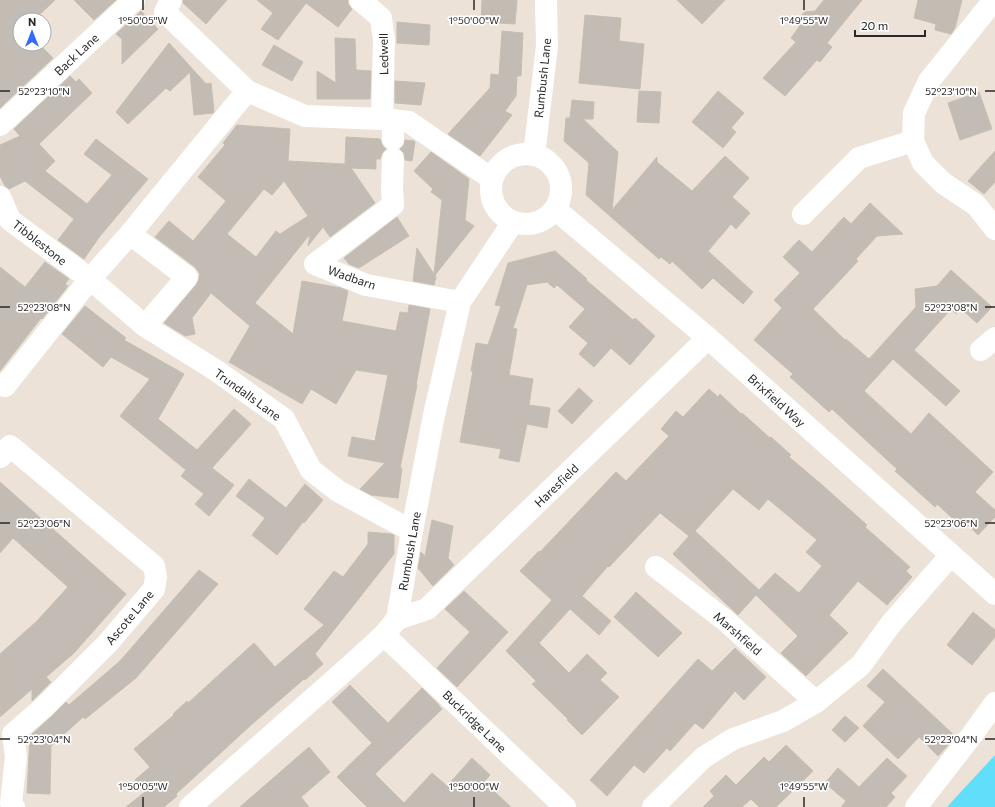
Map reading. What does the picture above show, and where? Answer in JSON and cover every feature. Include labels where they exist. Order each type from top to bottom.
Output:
[{"type":"street","name":"Back Lane","points":[[0,125],[134,0]]},
{"type":"street","points":[[171,0],[165,12],[247,91],[305,116],[390,134],[409,122],[492,179]]},
{"type":"street","name":"Ledwell","points":[[360,0],[381,18],[384,40],[390,134]]},
{"type":"street","name":"Rumbush Lane","points":[[534,155],[547,46],[546,0]]},
{"type":"street","points":[[994,0],[929,81],[914,113],[913,141],[923,163],[943,183],[976,205],[995,228]]},
{"type":"street","points":[[4,386],[247,91]]},
{"type":"street","name":"Wadbarn","points":[[390,134],[394,205],[315,264],[366,285],[460,302]]},
{"type":"street","points":[[803,214],[859,158],[913,141]]},
{"type":"street","points":[[523,154],[534,155],[553,167],[559,177],[561,188],[560,199],[555,209],[547,218],[536,223],[525,225],[513,222],[504,217],[497,210],[492,200],[492,179],[497,169],[504,162],[523,154]]},
{"type":"street","name":"Tibblestone","points":[[0,196],[10,220],[90,280]]},
{"type":"street","name":"Brixfield Way","points":[[555,209],[708,338],[995,594]]},
{"type":"street","name":"Rumbush Lane","points":[[391,627],[412,531],[434,415],[460,302],[513,222]]},
{"type":"street","points":[[130,234],[187,277],[145,326]]},
{"type":"street","name":"Trundalls Lane","points":[[90,280],[145,326],[217,370],[284,419],[311,470],[338,491],[412,531]]},
{"type":"street","name":"Haresfield","points":[[391,627],[428,609],[708,338]]},
{"type":"street","name":"Ascote Lane","points":[[0,457],[10,446],[154,566],[156,578],[154,589],[107,644],[44,707],[13,734],[16,757],[11,804],[14,807]]},
{"type":"street","points":[[653,807],[704,757],[733,739],[783,721],[816,702],[861,665],[890,625],[951,555]]},
{"type":"street","name":"Marshfield","points":[[656,567],[726,621],[816,702]]},
{"type":"street","points":[[190,807],[391,627]]},
{"type":"street","name":"Buckridge Lane","points":[[391,627],[565,807]]},
{"type":"street","points":[[916,807],[995,703]]},
{"type":"water","points":[[995,755],[995,807],[947,807]]},
{"type":"building","points":[[0,0],[55,0],[42,12],[12,12],[12,52],[47,52],[53,58],[0,108]]},
{"type":"building","points":[[74,0],[116,0],[94,20]]},
{"type":"building","points":[[183,0],[227,0],[206,24],[183,3]]},
{"type":"building","points":[[257,0],[348,0],[348,4],[352,9],[338,27],[306,3],[278,40],[261,29],[273,13]]},
{"type":"building","points":[[482,0],[517,0],[515,24],[481,22]]},
{"type":"building","points":[[677,0],[725,0],[702,24]]},
{"type":"building","points":[[824,0],[862,0],[827,43],[832,47],[820,62],[817,60],[785,96],[763,78],[796,42],[791,38],[799,27],[798,18],[805,12],[815,11]]},
{"type":"building","points":[[918,0],[962,0],[955,28],[951,34],[935,30],[936,24],[914,18]]},
{"type":"building","points":[[141,11],[158,29],[122,64],[122,39],[116,34]]},
{"type":"building","points":[[585,15],[621,18],[619,41],[644,44],[640,89],[579,83]]},
{"type":"building","points":[[397,22],[430,25],[429,45],[397,43]]},
{"type":"building","points":[[502,31],[523,33],[521,76],[517,76],[516,96],[505,111],[512,115],[480,156],[448,134],[490,88],[491,74],[499,75]]},
{"type":"building","points":[[335,38],[355,39],[356,70],[371,71],[370,99],[317,99],[317,71],[336,83]]},
{"type":"building","points":[[169,43],[206,84],[211,83],[213,113],[194,115],[190,72],[170,91],[166,88],[128,124],[116,112]]},
{"type":"building","points":[[274,45],[303,62],[292,81],[262,65]]},
{"type":"building","points":[[70,76],[76,82],[79,79],[92,93],[39,144],[55,161],[45,171],[87,204],[112,175],[84,154],[96,139],[148,179],[100,236],[84,259],[58,240],[74,219],[25,181],[9,189],[5,186],[0,176],[0,145],[20,136],[14,129]]},
{"type":"building","points":[[395,81],[425,83],[421,105],[395,103]]},
{"type":"building","points":[[639,91],[661,92],[659,123],[637,122]]},
{"type":"building","points":[[718,91],[744,113],[731,128],[736,132],[723,148],[692,122]]},
{"type":"building","points":[[979,92],[992,129],[960,140],[948,103]]},
{"type":"building","points":[[572,100],[594,102],[593,119],[583,119],[618,152],[612,210],[657,157],[657,162],[692,191],[725,156],[749,178],[732,197],[750,213],[736,229],[731,224],[708,251],[753,292],[743,304],[713,278],[702,289],[672,261],[670,264],[661,257],[659,259],[586,195],[589,163],[564,141],[566,118],[570,118]]},
{"type":"building","points":[[237,125],[290,129],[288,161],[345,164],[346,137],[380,139],[382,145],[386,149],[382,153],[380,159],[376,159],[376,169],[351,168],[375,203],[330,237],[323,227],[308,246],[310,234],[255,303],[293,334],[302,281],[341,288],[348,291],[342,321],[396,331],[400,312],[408,313],[409,305],[430,309],[417,385],[400,468],[402,468],[398,498],[371,495],[360,489],[385,463],[348,456],[352,437],[375,441],[388,375],[356,370],[336,404],[311,389],[302,404],[229,362],[250,326],[211,293],[192,318],[195,334],[185,336],[164,323],[196,285],[200,274],[195,267],[155,237],[169,221],[193,241],[226,201],[198,177],[225,145],[223,143]],"holes":[[[284,181],[308,216],[280,234],[276,231],[256,257],[227,234],[264,189],[272,195]]]},
{"type":"building","points":[[405,140],[415,142],[412,161],[405,160],[404,153],[400,149],[404,145]]},
{"type":"building","points":[[995,151],[995,182],[984,194],[968,181]]},
{"type":"building","points":[[431,152],[469,179],[465,220],[474,226],[435,275],[434,285],[413,281],[417,248],[434,274],[442,200],[431,192],[433,189],[414,171]]},
{"type":"building","points":[[870,203],[903,234],[877,236],[856,259],[858,261],[813,309],[845,340],[846,339],[869,359],[916,307],[915,289],[937,286],[951,270],[992,307],[977,323],[961,309],[956,314],[951,309],[914,350],[960,391],[946,406],[893,359],[864,391],[911,434],[929,413],[993,472],[975,492],[995,510],[995,517],[978,535],[968,525],[964,529],[937,504],[935,507],[895,471],[897,469],[832,409],[829,412],[790,377],[793,374],[754,340],[782,308],[774,300],[800,273],[783,257],[799,240],[812,252],[844,217],[851,224]]},
{"type":"building","points":[[397,217],[409,236],[359,268],[349,264],[344,258]]},
{"type":"building","points":[[555,251],[633,320],[635,318],[655,336],[630,365],[611,348],[594,367],[579,354],[588,343],[569,327],[585,309],[557,285],[554,288],[547,282],[527,285],[513,328],[517,329],[509,375],[533,379],[529,405],[550,408],[547,428],[527,424],[519,462],[499,458],[501,449],[460,442],[473,371],[471,371],[476,343],[488,345],[501,306],[495,305],[508,263]]},
{"type":"building","points":[[45,262],[69,279],[65,284],[68,286],[0,371],[0,267],[25,287]]},
{"type":"building","points":[[85,306],[126,338],[124,340],[184,374],[158,419],[197,450],[234,409],[251,424],[212,468],[234,485],[209,516],[195,504],[204,494],[181,476],[186,470],[120,416],[150,379],[111,357],[103,367],[62,334]]},
{"type":"building","points":[[579,388],[593,401],[572,424],[558,411]]},
{"type":"building","points":[[709,389],[718,397],[720,394],[741,414],[742,413],[770,438],[771,437],[791,455],[789,457],[867,525],[865,527],[910,567],[906,571],[912,577],[887,605],[858,581],[829,615],[848,633],[806,676],[781,653],[798,636],[756,595],[738,615],[673,554],[689,536],[660,513],[609,567],[608,566],[582,596],[611,621],[599,635],[570,609],[539,643],[569,673],[587,654],[607,673],[600,680],[619,697],[582,735],[567,720],[568,719],[532,684],[536,681],[506,651],[552,600],[520,571],[616,472],[626,481],[669,436],[661,429],[676,411],[683,417]],"holes":[[[733,489],[759,510],[768,499],[817,540],[806,552],[822,566],[799,593],[775,573],[759,590],[695,531]]]},
{"type":"building","points":[[249,479],[286,508],[305,484],[323,500],[304,523],[303,522],[277,555],[252,535],[265,518],[236,496]]},
{"type":"building","points":[[0,482],[126,594],[74,653],[46,677],[51,682],[32,701],[32,689],[0,717],[0,654],[37,621],[68,587],[13,538],[0,553]]},
{"type":"building","points":[[432,520],[453,526],[448,558],[454,565],[433,586],[418,568],[421,552],[425,556]]},
{"type":"building","points":[[368,532],[394,535],[394,554],[315,654],[323,664],[251,725],[176,794],[177,796],[164,807],[126,807],[145,792],[135,780],[150,767],[134,749],[174,715],[173,714],[187,701],[188,703],[254,643],[275,667],[324,625],[304,609],[334,571],[343,577],[368,544]]},
{"type":"building","points":[[199,570],[218,584],[136,678],[85,719],[83,717],[51,746],[50,794],[27,793],[30,736],[66,702],[69,705],[120,661]]},
{"type":"building","points":[[464,591],[508,632],[457,687],[437,668],[470,632],[445,609]]},
{"type":"building","points":[[636,592],[682,633],[658,657],[614,617]]},
{"type":"building","points":[[973,612],[995,630],[995,637],[972,665],[947,645]]},
{"type":"building","points":[[735,648],[766,677],[744,700],[735,691],[703,729],[695,723],[670,751],[667,748],[644,773],[634,765],[607,796],[590,780],[698,659],[712,671]]},
{"type":"building","points":[[883,669],[955,736],[938,756],[919,737],[898,759],[863,726],[885,702],[867,686]]},
{"type":"building","points":[[350,685],[388,723],[422,688],[442,709],[375,774],[404,803],[432,773],[447,786],[472,758],[490,775],[484,782],[511,807],[367,807],[337,777],[372,743],[332,702]]},
{"type":"building","points":[[845,716],[859,728],[845,742],[832,730]]},
{"type":"building","points":[[786,745],[813,771],[776,807],[759,807],[751,799],[742,807],[703,807],[714,796],[710,791],[726,775],[736,785],[764,757],[769,762]]},
{"type":"building","points":[[309,747],[330,772],[301,797],[309,807],[240,807]]},
{"type":"building","points":[[887,758],[907,776],[891,793],[895,797],[886,807],[841,807],[846,801],[825,783],[838,768],[859,787]]}]
